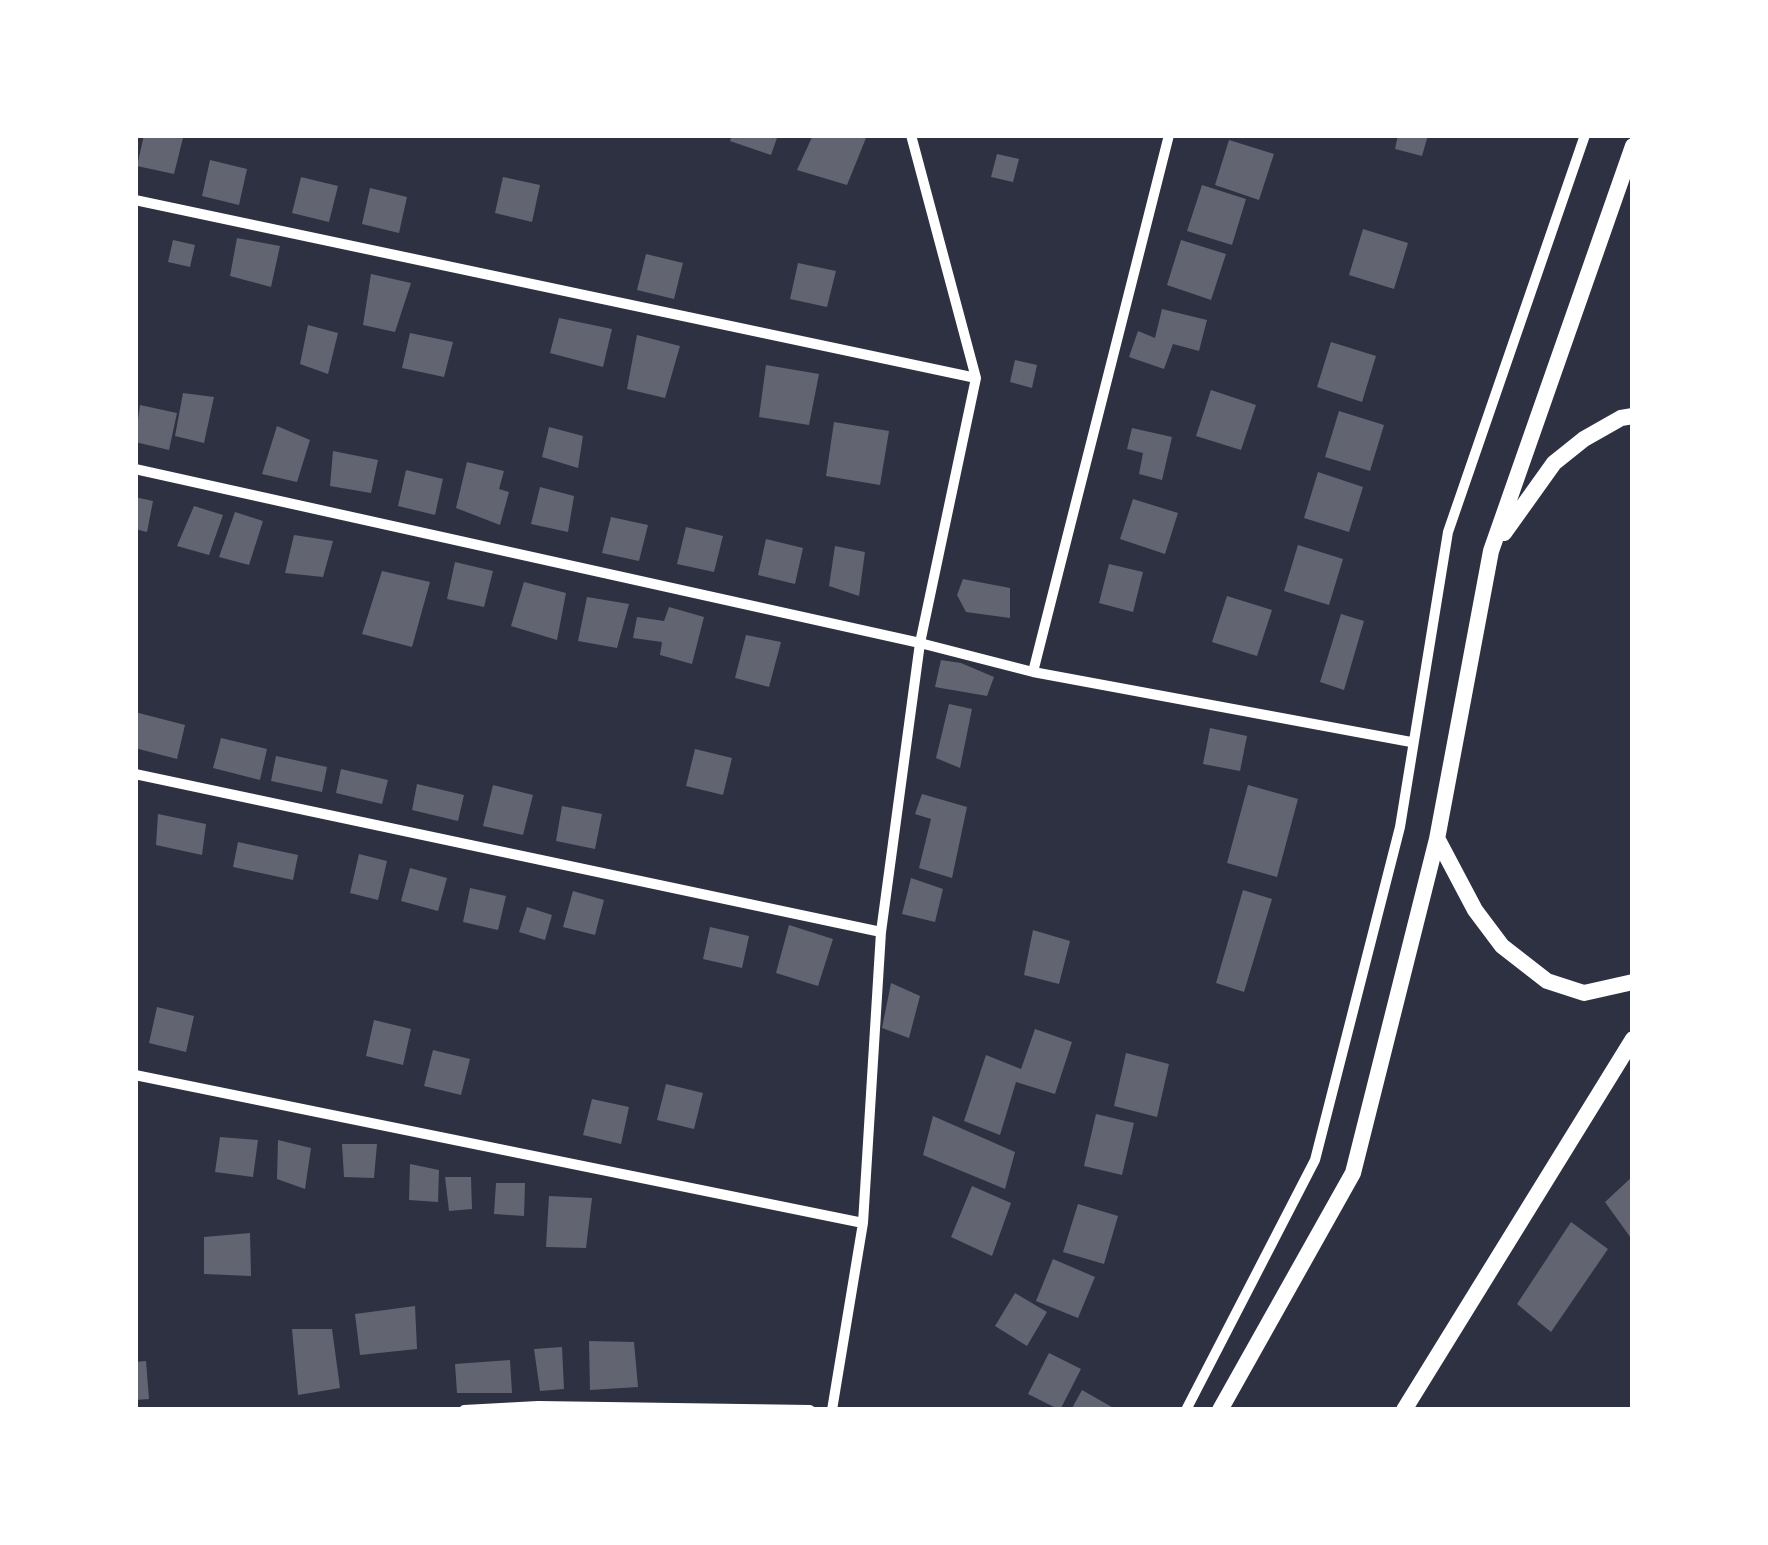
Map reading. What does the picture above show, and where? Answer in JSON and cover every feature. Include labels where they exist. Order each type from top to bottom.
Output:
[{"type":"main road","points":[[1220,1410],[1353,1173],[1437,839],[1491,550],[1633,146]]},
{"type":"main road","points":[[1491,550],[1554,463],[1584,439],[1633,416]]},
{"type":"main road","points":[[1437,839],[1475,910],[1502,946],[1547,981],[1584,993],[1633,982]]},
{"type":"main road","points":[[1404,1410],[1633,1039]]},
{"type":"street","points":[[832,1410],[863,1223],[881,932],[920,643],[976,378],[911,135]]},
{"type":"street","points":[[1033,672],[1169,135]]},
{"type":"street","points":[[1186,1410],[1315,1160],[1400,827],[1448,532],[1585,135]]},
{"type":"street","points":[[135,200],[976,378]]},
{"type":"street","points":[[135,469],[1033,672],[1411,742]]},
{"type":"street","points":[[135,774],[881,932]]},
{"type":"street","points":[[135,1075],[863,1223]]},
{"type":"street","points":[[464,1410],[538,1406],[810,1410]]},
{"type":"building","points":[[144,135],[183,138],[174,174],[137,166]]},
{"type":"building","points":[[732,135],[778,135],[771,155],[730,141]]},
{"type":"building","points":[[813,135],[866,138],[847,185],[797,170]]},
{"type":"building","points":[[1398,135],[1428,135],[1422,156],[1395,149]]},
{"type":"building","points":[[1229,140],[1274,154],[1259,200],[1215,185]]},
{"type":"building","points":[[997,154],[1019,159],[1013,182],[991,177]]},
{"type":"building","points":[[210,160],[247,169],[239,205],[202,196]]},
{"type":"building","points":[[301,177],[338,186],[329,222],[292,213]]},
{"type":"building","points":[[503,177],[540,185],[532,222],[495,213]]},
{"type":"building","points":[[1202,185],[1246,199],[1232,245],[1187,231]]},
{"type":"building","points":[[370,188],[407,197],[399,233],[362,224]]},
{"type":"building","points":[[1363,229],[1408,243],[1394,289],[1349,275]]},
{"type":"building","points":[[237,238],[280,246],[271,287],[230,276]]},
{"type":"building","points":[[173,240],[195,245],[190,267],[168,262]]},
{"type":"building","points":[[1181,240],[1226,254],[1211,300],[1167,285]]},
{"type":"building","points":[[646,254],[683,263],[674,299],[637,290]]},
{"type":"building","points":[[798,263],[836,271],[827,307],[790,299]]},
{"type":"building","points":[[371,274],[411,283],[395,332],[363,325]]},
{"type":"building","points":[[1162,309],[1207,320],[1199,351],[1173,344],[1164,369],[1129,357],[1138,331],[1155,338]]},
{"type":"building","points":[[559,318],[612,329],[603,367],[550,353]]},
{"type":"building","points":[[308,325],[338,333],[328,374],[300,364]]},
{"type":"building","points":[[410,333],[453,342],[444,377],[402,368]]},
{"type":"building","points":[[637,335],[680,346],[665,398],[627,389]]},
{"type":"building","points":[[1331,342],[1376,356],[1362,402],[1317,387]]},
{"type":"building","points":[[1015,360],[1037,365],[1032,388],[1010,382]]},
{"type":"building","points":[[766,365],[819,374],[809,425],[759,417]]},
{"type":"building","points":[[1211,390],[1256,405],[1241,450],[1196,436]]},
{"type":"building","points":[[183,393],[214,397],[204,443],[175,436]]},
{"type":"building","points":[[140,405],[177,413],[169,450],[135,442]]},
{"type":"building","points":[[1339,411],[1384,425],[1370,471],[1325,457]]},
{"type":"building","points":[[834,422],[889,431],[880,485],[826,476]]},
{"type":"building","points":[[277,426],[310,440],[297,482],[262,474]]},
{"type":"building","points":[[549,427],[583,436],[578,468],[542,457]]},
{"type":"building","points":[[1132,428],[1172,437],[1162,480],[1139,474],[1143,453],[1127,449]]},
{"type":"building","points":[[333,451],[378,460],[371,493],[330,486]]},
{"type":"building","points":[[467,462],[504,471],[499,489],[509,492],[500,525],[456,508]]},
{"type":"building","points":[[406,470],[443,479],[435,515],[398,506]]},
{"type":"building","points":[[1318,472],[1363,487],[1349,532],[1304,518]]},
{"type":"building","points":[[540,487],[574,496],[568,532],[531,524]]},
{"type":"building","points":[[135,497],[153,501],[147,532],[135,529]]},
{"type":"building","points":[[1133,499],[1178,513],[1165,554],[1120,539]]},
{"type":"building","points":[[194,506],[223,515],[209,555],[177,546]]},
{"type":"building","points":[[235,512],[263,521],[249,565],[219,557]]},
{"type":"building","points":[[611,517],[648,525],[639,561],[602,553]]},
{"type":"building","points":[[686,527],[723,536],[714,572],[677,564]]},
{"type":"building","points":[[294,535],[333,541],[323,577],[285,573]]},
{"type":"building","points":[[766,539],[803,548],[795,584],[758,575]]},
{"type":"building","points":[[1298,545],[1343,559],[1329,605],[1284,591]]},
{"type":"building","points":[[835,546],[865,552],[859,596],[829,586]]},
{"type":"building","points":[[455,562],[493,571],[484,607],[447,599]]},
{"type":"building","points":[[1109,564],[1143,572],[1133,612],[1099,603]]},
{"type":"building","points":[[382,571],[430,582],[412,647],[362,634]]},
{"type":"building","points":[[963,579],[1010,588],[1010,618],[966,612],[957,595]]},
{"type":"building","points":[[524,582],[566,593],[557,640],[511,626]]},
{"type":"building","points":[[1227,596],[1272,610],[1257,656],[1212,642]]},
{"type":"building","points":[[587,597],[629,604],[617,648],[578,641]]},
{"type":"building","points":[[669,607],[704,617],[692,664],[660,655],[662,642],[633,638],[637,617],[664,621]]},
{"type":"building","points":[[1341,614],[1364,621],[1344,690],[1320,682]]},
{"type":"building","points":[[746,635],[781,642],[769,687],[735,678]]},
{"type":"building","points":[[941,660],[994,677],[987,696],[935,687]]},
{"type":"building","points":[[949,704],[972,709],[960,768],[936,758]]},
{"type":"building","points":[[135,712],[185,725],[177,759],[135,748]]},
{"type":"building","points":[[1210,728],[1247,736],[1240,771],[1203,764]]},
{"type":"building","points":[[221,738],[267,749],[260,780],[213,768]]},
{"type":"building","points":[[695,749],[732,758],[723,795],[686,786]]},
{"type":"building","points":[[276,756],[327,767],[322,792],[271,781]]},
{"type":"building","points":[[341,769],[388,780],[382,804],[336,793]]},
{"type":"building","points":[[417,784],[464,795],[458,821],[412,810]]},
{"type":"building","points":[[493,785],[533,795],[523,835],[483,826]]},
{"type":"building","points":[[1248,785],[1298,799],[1277,877],[1227,863]]},
{"type":"building","points":[[922,794],[967,807],[952,878],[919,868],[931,819],[915,814]]},
{"type":"building","points":[[562,806],[602,814],[595,849],[556,841]]},
{"type":"building","points":[[158,814],[206,824],[202,855],[156,845]]},
{"type":"building","points":[[238,842],[298,855],[293,880],[233,867]]},
{"type":"building","points":[[359,854],[387,861],[378,900],[350,893]]},
{"type":"building","points":[[410,868],[447,878],[438,911],[401,901]]},
{"type":"building","points":[[911,878],[943,889],[935,922],[902,914]]},
{"type":"building","points":[[470,888],[506,896],[498,930],[463,922]]},
{"type":"building","points":[[1243,890],[1272,899],[1244,992],[1216,983]]},
{"type":"building","points":[[573,891],[604,900],[595,935],[563,927]]},
{"type":"building","points":[[527,907],[552,915],[545,940],[519,932]]},
{"type":"building","points":[[789,925],[833,939],[818,986],[776,973]]},
{"type":"building","points":[[710,927],[749,936],[742,968],[703,959]]},
{"type":"building","points":[[1033,930],[1070,941],[1059,984],[1024,975]]},
{"type":"building","points":[[891,983],[920,996],[909,1038],[882,1028]]},
{"type":"building","points":[[157,1007],[194,1016],[186,1052],[149,1043]]},
{"type":"building","points":[[374,1020],[411,1029],[403,1065],[366,1056]]},
{"type":"building","points":[[1035,1029],[1072,1042],[1055,1094],[1016,1082],[1000,1135],[964,1121],[986,1055],[1021,1069]]},
{"type":"building","points":[[433,1050],[470,1059],[461,1095],[424,1086]]},
{"type":"building","points":[[1126,1053],[1169,1064],[1157,1117],[1114,1106]]},
{"type":"building","points":[[666,1084],[703,1093],[694,1129],[657,1120]]},
{"type":"building","points":[[592,1099],[629,1107],[621,1144],[583,1135]]},
{"type":"building","points":[[1096,1114],[1134,1123],[1122,1175],[1084,1166]]},
{"type":"building","points":[[933,1116],[1015,1152],[1005,1189],[923,1155]]},
{"type":"building","points":[[220,1137],[258,1140],[253,1177],[215,1172]]},
{"type":"building","points":[[278,1140],[311,1148],[305,1189],[277,1179]]},
{"type":"building","points":[[342,1144],[377,1144],[374,1178],[344,1177]]},
{"type":"building","points":[[410,1164],[439,1170],[438,1202],[409,1200]]},
{"type":"building","points":[[1633,1176],[1633,1241],[1605,1202]]},
{"type":"building","points":[[445,1177],[471,1177],[472,1209],[449,1211]]},
{"type":"building","points":[[496,1183],[525,1183],[524,1216],[494,1214]]},
{"type":"building","points":[[972,1186],[1011,1203],[992,1256],[951,1237]]},
{"type":"building","points":[[549,1196],[592,1198],[586,1248],[546,1247]]},
{"type":"building","points":[[1078,1204],[1118,1216],[1104,1264],[1063,1252]]},
{"type":"building","points":[[1571,1222],[1608,1249],[1551,1332],[1517,1304]]},
{"type":"building","points":[[250,1233],[251,1276],[204,1274],[204,1237]]},
{"type":"building","points":[[1053,1259],[1095,1277],[1078,1318],[1036,1301]]},
{"type":"building","points":[[1015,1293],[1047,1312],[1027,1346],[995,1326]]},
{"type":"building","points":[[415,1306],[417,1349],[360,1355],[355,1314]]},
{"type":"building","points":[[292,1329],[332,1329],[340,1388],[298,1395]]},
{"type":"building","points":[[589,1341],[634,1342],[638,1387],[590,1390]]},
{"type":"building","points":[[562,1347],[564,1389],[540,1391],[534,1349]]},
{"type":"building","points":[[1049,1353],[1081,1369],[1060,1410],[1028,1394]]},
{"type":"building","points":[[510,1360],[512,1393],[457,1393],[455,1364]]},
{"type":"building","points":[[146,1361],[149,1399],[135,1400],[135,1362]]},
{"type":"building","points":[[1082,1390],[1117,1410],[1071,1410]]}]
